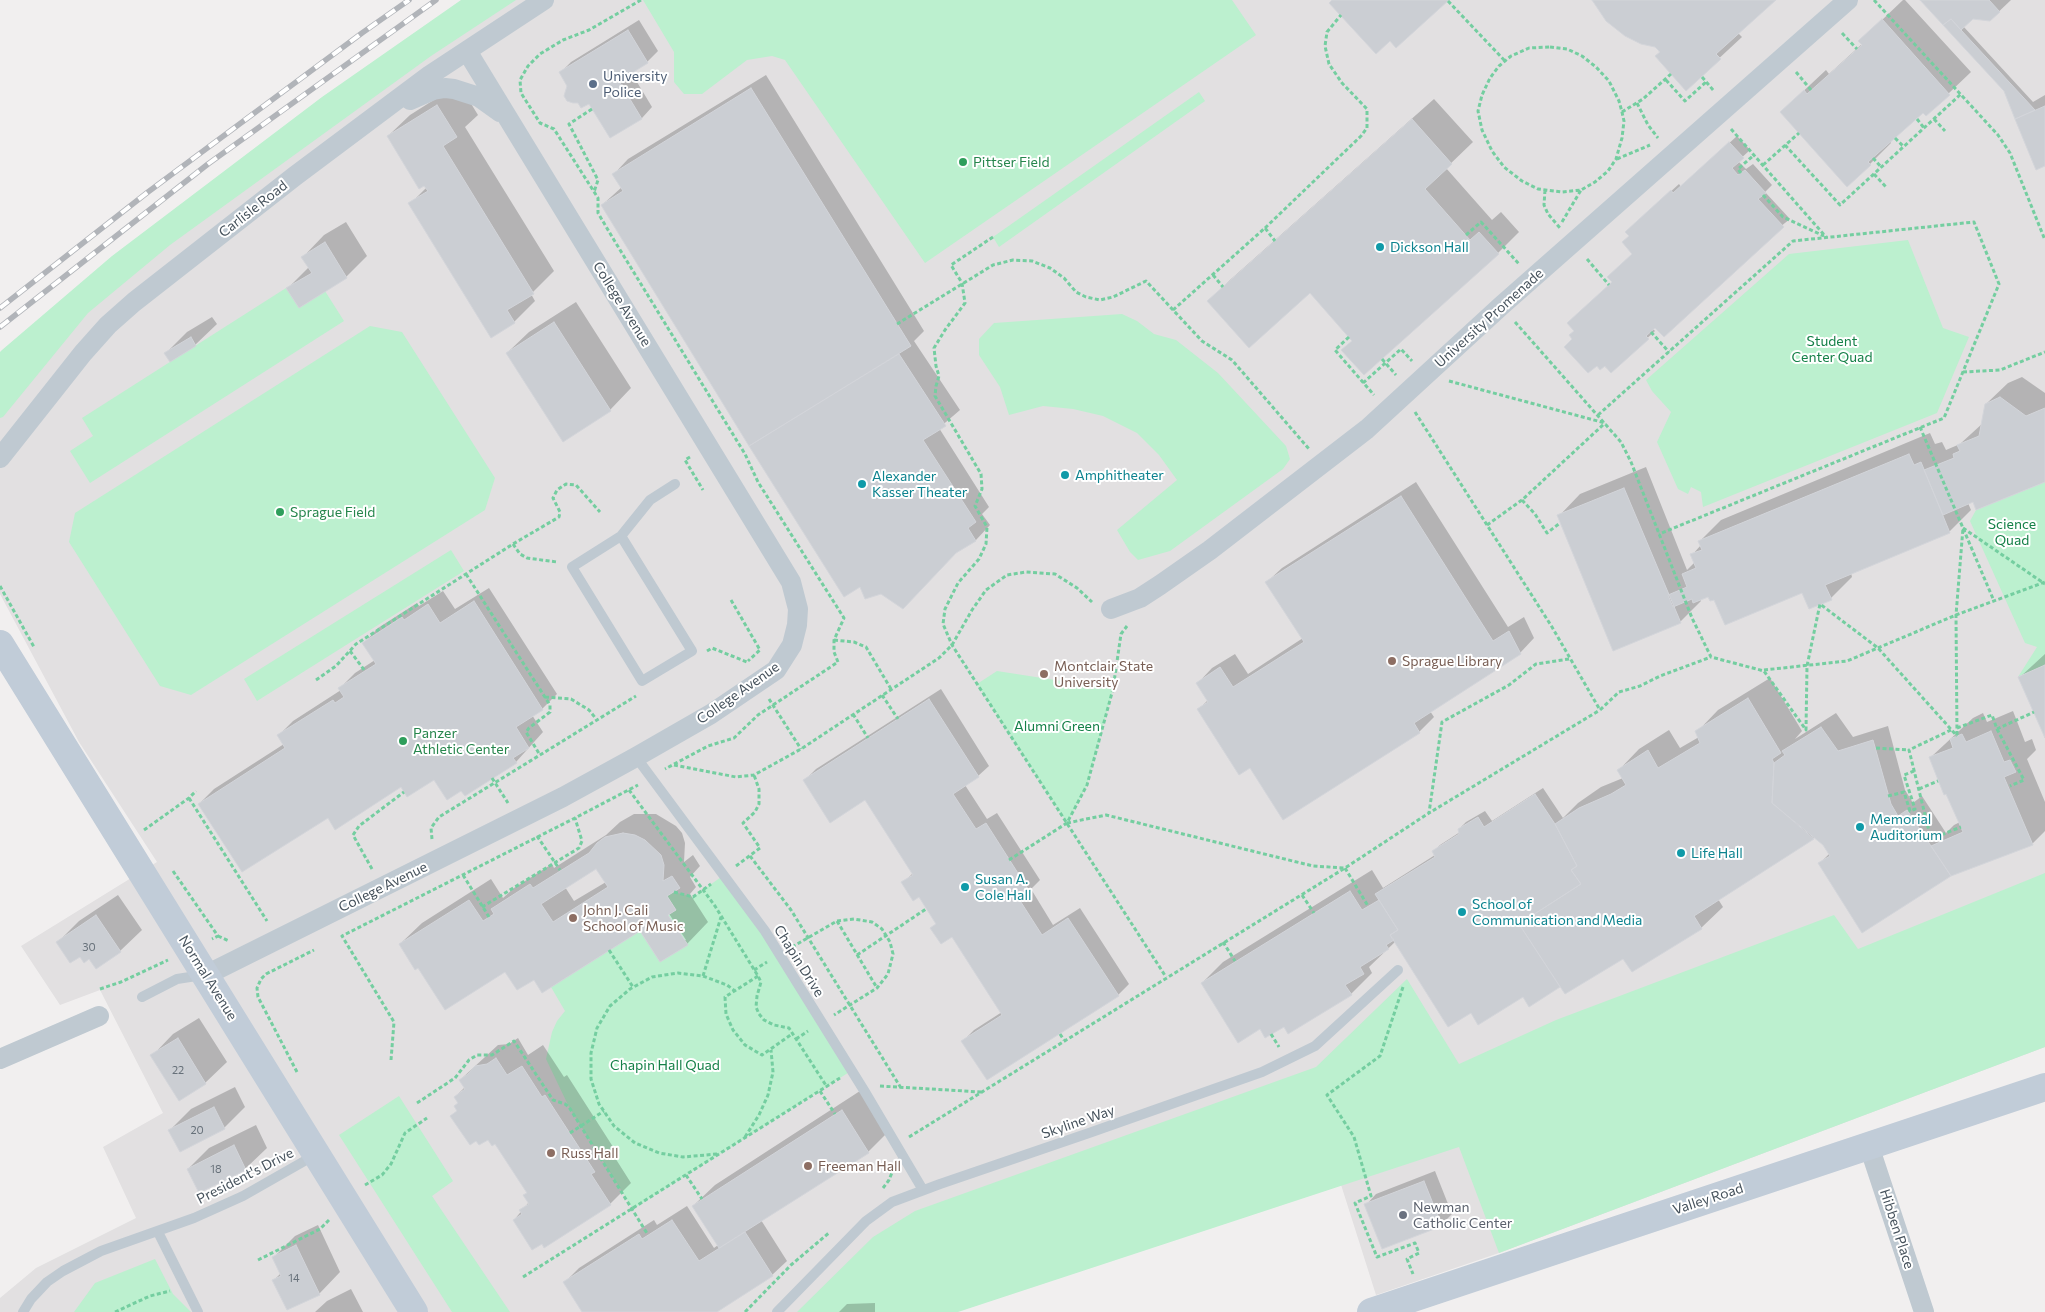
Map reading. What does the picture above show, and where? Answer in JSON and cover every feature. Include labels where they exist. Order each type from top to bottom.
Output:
[{"type":"street","name":"Carlisle Road","points":[[0,458],[83,353],[108,325],[158,282],[430,75],[544,0]]},
{"type":"street","name":"University Promenade","points":[[1111,609],[1140,598],[1160,585],[1367,429],[1501,306],[1848,0]]},
{"type":"street","name":"College Avenue","points":[[206,975],[563,797],[636,757],[711,714],[776,670],[784,661],[792,645],[797,625],[798,609],[792,582],[467,51]]},
{"type":"street","points":[[376,116],[433,90],[445,88],[479,97],[510,120]]},
{"type":"street","name":"Normal Avenue","points":[[0,644],[414,1312]]},
{"type":"street","points":[[0,1059],[99,1016]]},
{"type":"street","name":"Valley Road","points":[[1372,1312],[2045,1087]]},
{"type":"street","name":"Hibben Place","points":[[1869,1146],[1924,1312]]},
{"type":"lane","points":[[621,536],[692,651],[642,681],[572,567],[621,536],[650,500],[675,484]]},
{"type":"lane","name":"Chapin Drive","points":[[636,757],[724,875],[780,955],[923,1190]]},
{"type":"lane","name":"Skyline Way","points":[[777,1312],[866,1221],[892,1202],[1262,1072],[1315,1046],[1398,970]]},
{"type":"lane","name":"College Avenue","points":[[142,997],[177,979],[206,975]]},
{"type":"lane","name":"President's Drive","points":[[23,1312],[31,1299],[47,1282],[63,1271],[101,1251],[200,1216],[257,1189],[317,1154]]},
{"type":"lane","points":[[158,1232],[198,1312]]},
{"type":"path","points":[[1874,0],[1998,135],[2010,153],[2045,240]]},
{"type":"path","points":[[1448,1],[1505,61]]},
{"type":"path","points":[[1173,310],[1264,228],[1361,136],[1367,128],[1367,109],[1342,83],[1329,64],[1325,46],[1327,32],[1341,15]]},
{"type":"path","points":[[1550,47],[1568,50],[1582,56],[1596,66],[1609,81],[1622,112],[1624,121],[1622,138],[1616,159],[1608,170],[1595,182],[1581,190],[1562,192],[1538,189],[1522,181],[1504,167],[1492,151],[1482,130],[1478,111],[1482,95],[1490,78],[1505,61],[1529,48],[1550,47]]},
{"type":"path","points":[[1622,112],[1637,103],[1671,74]]},
{"type":"path","points":[[1665,79],[1685,101],[1706,82]]},
{"type":"path","points":[[1785,145],[1840,205],[1961,94]]},
{"type":"path","points":[[1616,159],[1660,140],[1648,125],[1637,103]]},
{"type":"path","points":[[592,109],[568,124],[598,180],[594,192]]},
{"type":"path","points":[[1718,114],[1827,238]]},
{"type":"path","points":[[1916,119],[1924,128]]},
{"type":"path","points":[[1934,119],[1945,131]]},
{"type":"path","points":[[1763,165],[1799,133]]},
{"type":"path","points":[[1895,138],[1904,147]]},
{"type":"path","points":[[1742,173],[1738,169],[1754,155]]},
{"type":"path","points":[[1873,158],[1881,167]]},
{"type":"path","points":[[1874,174],[1886,187]]},
{"type":"path","points":[[1545,190],[1544,205],[1548,214],[1609,285]]},
{"type":"path","points":[[1559,227],[1581,190]]},
{"type":"path","points":[[1763,195],[1782,216],[1827,238]]},
{"type":"path","points":[[1466,236],[1481,222],[1511,256]]},
{"type":"path","points":[[1598,415],[1793,241],[1974,222],[1999,284],[1944,418],[1659,534]]},
{"type":"path","points":[[1264,228],[1275,241]]},
{"type":"path","points":[[993,238],[951,265],[962,283],[965,303],[934,348],[939,376],[935,396],[980,474],[982,489],[975,506],[987,527],[986,544],[979,559],[958,583],[945,609],[943,624],[952,645],[1166,977]]},
{"type":"path","points":[[896,324],[942,294],[993,265],[1013,260],[1032,261],[1050,268],[1064,278],[1076,292],[1086,298],[1100,300],[1114,297],[1146,281],[1202,341],[1232,360],[1323,464]]},
{"type":"path","points":[[1212,275],[1223,287]]},
{"type":"path","points":[[1501,306],[1621,442],[1631,462],[1692,618],[1711,657]]},
{"type":"path","points":[[1651,332],[1669,352]]},
{"type":"path","points":[[1349,337],[1334,350],[1387,410]]},
{"type":"path","points":[[1364,383],[1401,349],[1425,375],[1605,424]]},
{"type":"path","points":[[1963,372],[2000,370],[2045,352]]},
{"type":"path","points":[[1404,395],[1552,627],[1600,710]]},
{"type":"path","points":[[1487,525],[1522,500],[1605,424]]},
{"type":"path","points":[[1920,427],[1994,601]]},
{"type":"path","points":[[316,680],[336,666],[356,644],[513,544],[559,517],[560,512],[553,498],[557,490],[566,484],[576,485],[600,512]]},
{"type":"path","points":[[1522,500],[1535,514],[1547,533],[1560,523]]},
{"type":"path","points":[[1963,528],[2044,583]]},
{"type":"path","points":[[1806,736],[1807,666],[1820,604],[1878,648],[1957,736],[1956,615],[1963,528]]},
{"type":"path","points":[[513,544],[520,554],[528,558],[560,563]]},
{"type":"path","points":[[673,765],[736,777],[754,775],[801,749],[939,658],[952,645],[986,590],[1008,575],[1017,572],[1055,574],[1077,588],[1100,607],[1111,609]]},
{"type":"path","points":[[466,574],[550,705],[550,712],[526,732],[540,755]]},
{"type":"path","points":[[882,1190],[893,1170],[885,1151],[1345,868],[1429,813],[1600,710],[1619,692],[1640,686],[1660,676],[1711,657],[1764,670],[1847,661],[1956,615],[2044,583]]},
{"type":"path","points":[[1067,823],[1087,785],[1113,689],[1121,634],[1131,620]]},
{"type":"path","points":[[834,640],[854,642],[866,647],[891,689]]},
{"type":"path","points":[[704,652],[712,648],[747,662]]},
{"type":"path","points":[[350,651],[365,671]]},
{"type":"path","points":[[1429,813],[1442,722],[1509,685],[1536,664],[1569,659]]},
{"type":"path","points":[[1764,670],[1806,730]]},
{"type":"path","points":[[489,917],[454,862],[435,846],[431,836],[431,828],[434,822],[439,816],[644,691]]},
{"type":"path","points":[[882,695],[898,719]]},
{"type":"path","points":[[545,697],[571,700],[589,710],[597,720]]},
{"type":"path","points":[[1997,729],[2034,712]]},
{"type":"path","points":[[853,714],[868,738]]},
{"type":"path","points":[[1957,728],[1992,715],[1997,729],[2024,780],[2010,786]]},
{"type":"path","points":[[1876,748],[1909,750],[1951,730]]},
{"type":"path","points":[[1909,750],[1931,839],[1961,828]]},
{"type":"path","points":[[1888,796],[1904,792],[1910,811],[1914,809],[1904,775],[1914,771]]},
{"type":"path","points":[[674,892],[693,896],[760,848],[743,823],[759,804],[759,790],[754,775]]},
{"type":"path","points":[[492,778],[502,794]]},
{"type":"path","points":[[1919,789],[1938,781]]},
{"type":"path","points":[[629,790],[703,890],[758,976],[761,982],[756,1007],[759,1014],[764,1020],[774,1025],[789,1028],[827,1086]]},
{"type":"path","points":[[144,830],[196,791]]},
{"type":"path","points":[[372,870],[353,835],[359,826],[404,792]]},
{"type":"path","points":[[189,798],[268,923]]},
{"type":"path","points":[[1009,860],[1067,823],[1106,815],[1312,866],[1345,868]]},
{"type":"path","points":[[482,907],[579,848],[582,841],[575,818]]},
{"type":"path","points":[[545,848],[560,870]]},
{"type":"path","points":[[750,856],[791,910],[901,1088]]},
{"type":"path","points":[[1345,868],[1368,906]]},
{"type":"path","points":[[1302,894],[1314,913]]},
{"type":"path","points":[[857,955],[926,909]]},
{"type":"path","points":[[703,976],[721,916]]},
{"type":"path","points":[[754,970],[837,921],[854,919],[872,922],[882,929],[886,935],[893,954],[888,974],[877,988],[796,1039]]},
{"type":"path","points":[[837,921],[877,988]]},
{"type":"path","points":[[342,936],[394,1022],[391,1060]]},
{"type":"path","points":[[1224,942],[1235,962]]},
{"type":"path","points":[[301,1081],[258,997],[257,988],[261,979],[266,974],[314,950]]},
{"type":"path","points":[[609,950],[634,987]]},
{"type":"path","points":[[1398,970],[1403,988],[1380,1056],[1327,1095],[1354,1137],[1371,1196],[1355,1203],[1377,1257],[1415,1243],[1419,1253],[1407,1259],[1421,1295]]},
{"type":"path","points":[[719,1154],[683,1157],[659,1153],[635,1142],[614,1126],[599,1104],[591,1079],[591,1053],[597,1028],[610,1006],[634,987],[652,978],[678,973],[703,976],[727,985],[735,991]]},
{"type":"path","points":[[758,976],[724,997],[726,1014],[733,1030],[745,1045],[762,1055],[792,1034]]},
{"type":"path","points":[[1060,1034],[1064,1040]]},
{"type":"path","points":[[417,1103],[455,1078],[469,1060],[476,1055],[492,1055],[514,1041],[553,1100],[569,1107],[648,1235]]},
{"type":"path","points":[[744,1138],[759,1115],[768,1095],[773,1072],[771,1050]]},
{"type":"path","points":[[523,1278],[840,1078],[853,1100],[874,1086],[981,1092]]},
{"type":"path","points":[[820,1090],[835,1114]]},
{"type":"path","points":[[570,1133],[604,1111]]},
{"type":"path","points":[[362,1187],[382,1175],[391,1164],[405,1133],[427,1118]]},
{"type":"path","points":[[686,1175],[702,1199]]},
{"type":"path","points":[[258,1260],[320,1229],[332,1217]]},
{"type":"path","points":[[745,1312],[791,1265],[836,1227]]},
{"type":"path","points":[[115,1312],[150,1296],[168,1291],[188,1293]]},
{"type":"shaded area","name":"Montclair State University","points":[[483,0],[2045,0],[2045,1047],[1499,1253],[1376,1295],[1323,1128],[954,1312],[0,1312],[0,1298],[36,1268],[136,1218],[103,1147],[163,1113],[100,990],[60,1005],[21,946],[157,862],[79,742],[0,594],[0,417],[88,293]]},
{"type":"green space","points":[[461,0],[516,0],[431,56],[170,245],[88,313],[3,417],[0,418],[0,352],[2,350],[112,256],[322,97]]},
{"type":"green space","name":"Pittser Field","points":[[643,0],[1232,0],[1256,35],[925,263],[785,60],[772,56],[747,60],[702,94],[684,94],[674,82],[674,52]]},
{"type":"green space","points":[[1199,92],[1205,101],[999,247],[993,237]]},
{"type":"green space","name":"Student Center Quad","points":[[1908,240],[1943,328],[1969,337],[1937,413],[1703,507],[1701,492],[1691,487],[1688,494],[1678,489],[1657,442],[1671,412],[1652,391],[1646,380],[1789,254]]},
{"type":"green space","points":[[286,288],[299,308],[325,291],[344,321],[90,483],[70,451],[93,436],[82,418]]},
{"type":"green space","points":[[1122,314],[1137,321],[1154,334],[1176,340],[1218,373],[1286,446],[1290,459],[1283,469],[1170,551],[1138,560],[1130,552],[1117,530],[1177,480],[1159,455],[1137,433],[1103,416],[1073,409],[1043,406],[1009,415],[1000,387],[979,355],[979,339],[994,323]]},
{"type":"green space","name":"Sprague Field","points":[[370,326],[402,332],[495,478],[485,510],[191,695],[160,686],[69,542],[75,513]]},
{"type":"green space","name":"Science Quad","points":[[2045,482],[2045,665],[2018,677],[2037,647],[2025,643],[1970,521],[1976,510]]},
{"type":"green space","points":[[451,550],[464,571],[257,701],[244,679]]},
{"type":"green space","name":"Alumni Green","points":[[997,671],[1113,689],[1087,785],[1067,823],[977,684]]},
{"type":"green space","points":[[2045,873],[2045,1047],[1499,1253],[1459,1147],[958,1312],[797,1312],[873,1237],[915,1211],[1316,1067],[1407,979],[1459,1064],[1556,1020],[1834,915],[1858,949]]},
{"type":"green space","name":"Chapin Hall Quad","points":[[724,875],[851,1071],[633,1209],[569,1107],[546,1059],[552,1032],[557,1021],[565,1011],[551,987],[640,931],[660,962],[687,945],[668,915],[676,910],[667,896],[674,892],[693,897]]},
{"type":"green space","points":[[399,1096],[453,1181],[432,1196],[510,1312],[452,1312],[339,1135]]},
{"type":"green space","points":[[155,1259],[173,1294],[191,1312],[74,1312],[95,1283]]},
{"type":"building","points":[[1332,0],[1449,0],[1396,48],[1390,41],[1376,54],[1329,3]]},
{"type":"building","points":[[1592,0],[1776,0],[1716,54],[1721,59],[1686,91],[1655,56],[1660,52],[1655,47],[1641,44],[1625,36],[1606,21]]},
{"type":"building","points":[[1920,0],[1989,0],[2000,12],[1990,21],[1973,19],[1961,30],[1951,19],[1943,25]]},
{"type":"building","points":[[1882,19],[1950,95],[1926,116],[1923,113],[1868,162],[1871,165],[1847,187],[1780,112],[1804,90],[1807,94],[1862,45],[1858,41]]},
{"type":"building","points":[[1951,19],[2035,110],[2015,119],[2004,91],[1943,25]]},
{"type":"building","name":"University Police","points":[[628,30],[648,63],[619,81],[642,119],[610,138],[589,104],[581,108],[578,103],[567,101],[564,96],[567,86],[559,72]]},
{"type":"building","points":[[751,88],[911,346],[749,446],[601,205],[623,191],[612,174]]},
{"type":"building","points":[[437,105],[457,137],[443,146],[534,294],[507,310],[515,323],[491,338],[408,203],[428,191],[424,186],[419,189],[387,136]]},
{"type":"building","points":[[2045,106],[2045,166],[2036,170],[2015,119]]},
{"type":"building","name":"Dickson Hall","points":[[1412,119],[1452,164],[1425,189],[1470,240],[1479,232],[1499,254],[1364,375],[1341,350],[1352,341],[1310,293],[1249,348],[1207,301]]},
{"type":"building","points":[[1729,142],[1744,158],[1732,168],[1738,175],[1745,170],[1766,193],[1758,199],[1784,227],[1664,337],[1655,328],[1646,336],[1649,339],[1611,373],[1605,366],[1600,370],[1597,366],[1588,373],[1564,347],[1572,339],[1569,335],[1574,331],[1567,323],[1612,282],[1607,277],[1632,254],[1622,242],[1629,236],[1625,232],[1671,190],[1673,193]]},
{"type":"building","points":[[325,242],[347,278],[299,308],[286,288],[312,273],[301,257]]},
{"type":"building","points":[[554,322],[611,411],[563,442],[506,353]]},
{"type":"building","points":[[191,337],[196,346],[170,362],[164,353]]},
{"type":"building","name":"Alexander Kasser Theater","points":[[899,354],[946,426],[923,440],[976,522],[968,528],[976,541],[956,553],[903,609],[881,594],[865,599],[860,587],[844,597],[749,446]]},
{"type":"building","points":[[2000,397],[2026,416],[2045,408],[2045,482],[1976,510],[1973,502],[1943,515],[1924,470],[1954,458],[1953,454],[1960,451],[1957,445],[1979,436],[1985,404]]},
{"type":"building","points":[[1909,454],[1914,465],[1921,462],[1950,533],[1825,585],[1832,600],[1809,609],[1802,593],[1725,625],[1714,600],[1710,601],[1708,597],[1693,603],[1692,599],[1673,607],[1668,595],[1687,587],[1682,574],[1696,568],[1690,554],[1702,550],[1698,541]]},
{"type":"building","points":[[1624,488],[1681,623],[1613,651],[1557,515]]},
{"type":"building","name":"Sprague Library","points":[[1401,496],[1493,641],[1509,631],[1521,654],[1414,723],[1420,733],[1283,820],[1250,768],[1239,775],[1197,709],[1208,702],[1196,683],[1220,667],[1233,687],[1304,642],[1265,582]]},
{"type":"building","name":"Panzer Athletic Center","points":[[474,601],[543,710],[516,727],[529,748],[513,758],[517,763],[465,796],[461,791],[447,800],[434,780],[407,797],[401,787],[335,830],[328,818],[242,872],[198,804],[285,748],[277,735],[333,700],[335,703],[344,697],[338,688],[376,664],[362,643],[402,617],[404,620],[428,604],[440,623]]},
{"type":"building","points":[[2045,665],[2045,738],[2018,677]]},
{"type":"building","name":"Life Hall","points":[[1748,698],[1781,753],[1772,759],[1774,763],[1772,803],[1814,839],[1694,916],[1702,929],[1632,972],[1623,959],[1565,994],[1519,924],[1581,884],[1571,870],[1577,866],[1555,824],[1579,808],[1626,785],[1617,770],[1648,750],[1658,768],[1700,743],[1695,731]]},
{"type":"building","name":"Susan A. Cole Hall","points":[[929,699],[979,777],[953,794],[976,829],[986,823],[1030,892],[1019,899],[1042,935],[1068,918],[1119,996],[987,1080],[961,1041],[1002,1015],[952,937],[941,944],[930,928],[936,924],[919,897],[913,901],[901,882],[913,875],[865,800],[830,823],[803,780]]},
{"type":"building","name":"Memorial Auditorium","points":[[1821,727],[1838,751],[1873,740],[1891,804],[1898,816],[1907,810],[1951,876],[1862,933],[1818,863],[1830,856],[1823,845],[1772,803],[1774,763],[1785,755],[1782,751]]},
{"type":"building","points":[[1991,731],[2004,762],[2010,760],[2016,772],[2004,777],[2033,845],[1951,876],[1931,846],[1963,832],[1946,794],[1944,795],[1929,757],[1953,748],[1950,739],[1957,736],[1962,734],[1966,742]]},
{"type":"building","name":"School of Communication and Media","points":[[1535,794],[1555,824],[1577,866],[1571,870],[1581,884],[1519,924],[1560,987],[1529,1007],[1523,997],[1478,1025],[1471,1013],[1448,1027],[1390,935],[1398,930],[1375,894],[1435,857],[1432,851],[1459,834],[1458,829],[1478,817],[1484,827]]},
{"type":"building","points":[[623,833],[635,835],[645,840],[661,855],[664,865],[663,881],[672,876],[680,888],[667,896],[676,910],[668,915],[688,945],[660,962],[640,931],[542,993],[534,980],[517,990],[505,972],[445,1010],[418,968],[415,970],[399,944],[469,900],[483,921],[494,914],[491,909],[530,884],[533,888],[589,853],[605,837]],"holes":[[[596,869],[608,887],[553,922],[541,904]]]},
{"type":"building","points":[[1350,891],[1362,910],[1379,900],[1398,930],[1390,935],[1394,940],[1386,945],[1389,949],[1360,967],[1364,974],[1345,985],[1352,995],[1288,1034],[1284,1027],[1265,1038],[1260,1029],[1238,1043],[1201,983]]},
{"type":"building","points":[[96,915],[121,952],[96,969],[89,959],[84,963],[80,957],[70,963],[56,942]]},
{"type":"building","points":[[178,1038],[206,1084],[179,1101],[150,1055]]},
{"type":"building","name":"Russ Hall","points":[[496,1058],[507,1075],[522,1066],[542,1097],[545,1095],[595,1172],[591,1174],[611,1205],[544,1248],[542,1244],[532,1250],[513,1220],[522,1214],[519,1210],[529,1204],[523,1195],[527,1193],[495,1144],[492,1146],[488,1140],[479,1145],[476,1141],[470,1145],[450,1116],[457,1111],[454,1106],[458,1103],[454,1097],[465,1089],[459,1080],[475,1066],[487,1064]]},
{"type":"building","points":[[214,1107],[225,1129],[180,1152],[168,1130]]},
{"type":"building","name":"Freeman Hall","points":[[842,1110],[869,1153],[719,1248],[692,1206]]},
{"type":"building","points":[[234,1145],[246,1170],[199,1193],[187,1169]]},
{"type":"building","name":"Newman Catholic Center","points":[[1424,1181],[1442,1226],[1382,1249],[1364,1204]]},
{"type":"building","points":[[672,1220],[699,1261],[745,1232],[773,1276],[717,1312],[582,1312],[563,1282],[639,1234],[642,1239]]},
{"type":"building","points":[[296,1245],[320,1295],[287,1310],[272,1280],[281,1276],[272,1257]]},
{"type":"railway","points":[[0,308],[148,192],[409,0]]},
{"type":"railway","points":[[0,327],[208,164],[436,0]]},
{"type":"place","name":"University Police","points":[[593,84]]},
{"type":"place","name":"Pittser Field","points":[[963,162]]},
{"type":"place","name":"Dickson Hall","points":[[1380,247]]},
{"type":"place","name":"Amphitheater","points":[[1065,475]]},
{"type":"place","name":"Alexander Kasser Theater","points":[[862,484]]},
{"type":"place","name":"Sprague Field","points":[[280,512]]},
{"type":"place","name":"Sprague Library","points":[[1392,661]]},
{"type":"place","name":"Montclair State University","points":[[1044,674]]},
{"type":"place","name":"Panzer Athletic Center","points":[[403,741]]},
{"type":"place","name":"Memorial Auditorium","points":[[1860,827]]},
{"type":"place","name":"Life Hall","points":[[1681,853]]},
{"type":"place","name":"Susan A. Cole Hall","points":[[965,887]]},
{"type":"place","name":"School of Communication and Media","points":[[1462,912]]},
{"type":"place","name":"John J. Cali School of Music","points":[[573,918]]},
{"type":"place","name":"Russ Hall","points":[[551,1153]]},
{"type":"place","name":"Freeman Hall","points":[[808,1166]]},
{"type":"place","name":"Newman Catholic Center","points":[[1403,1215]]}]
